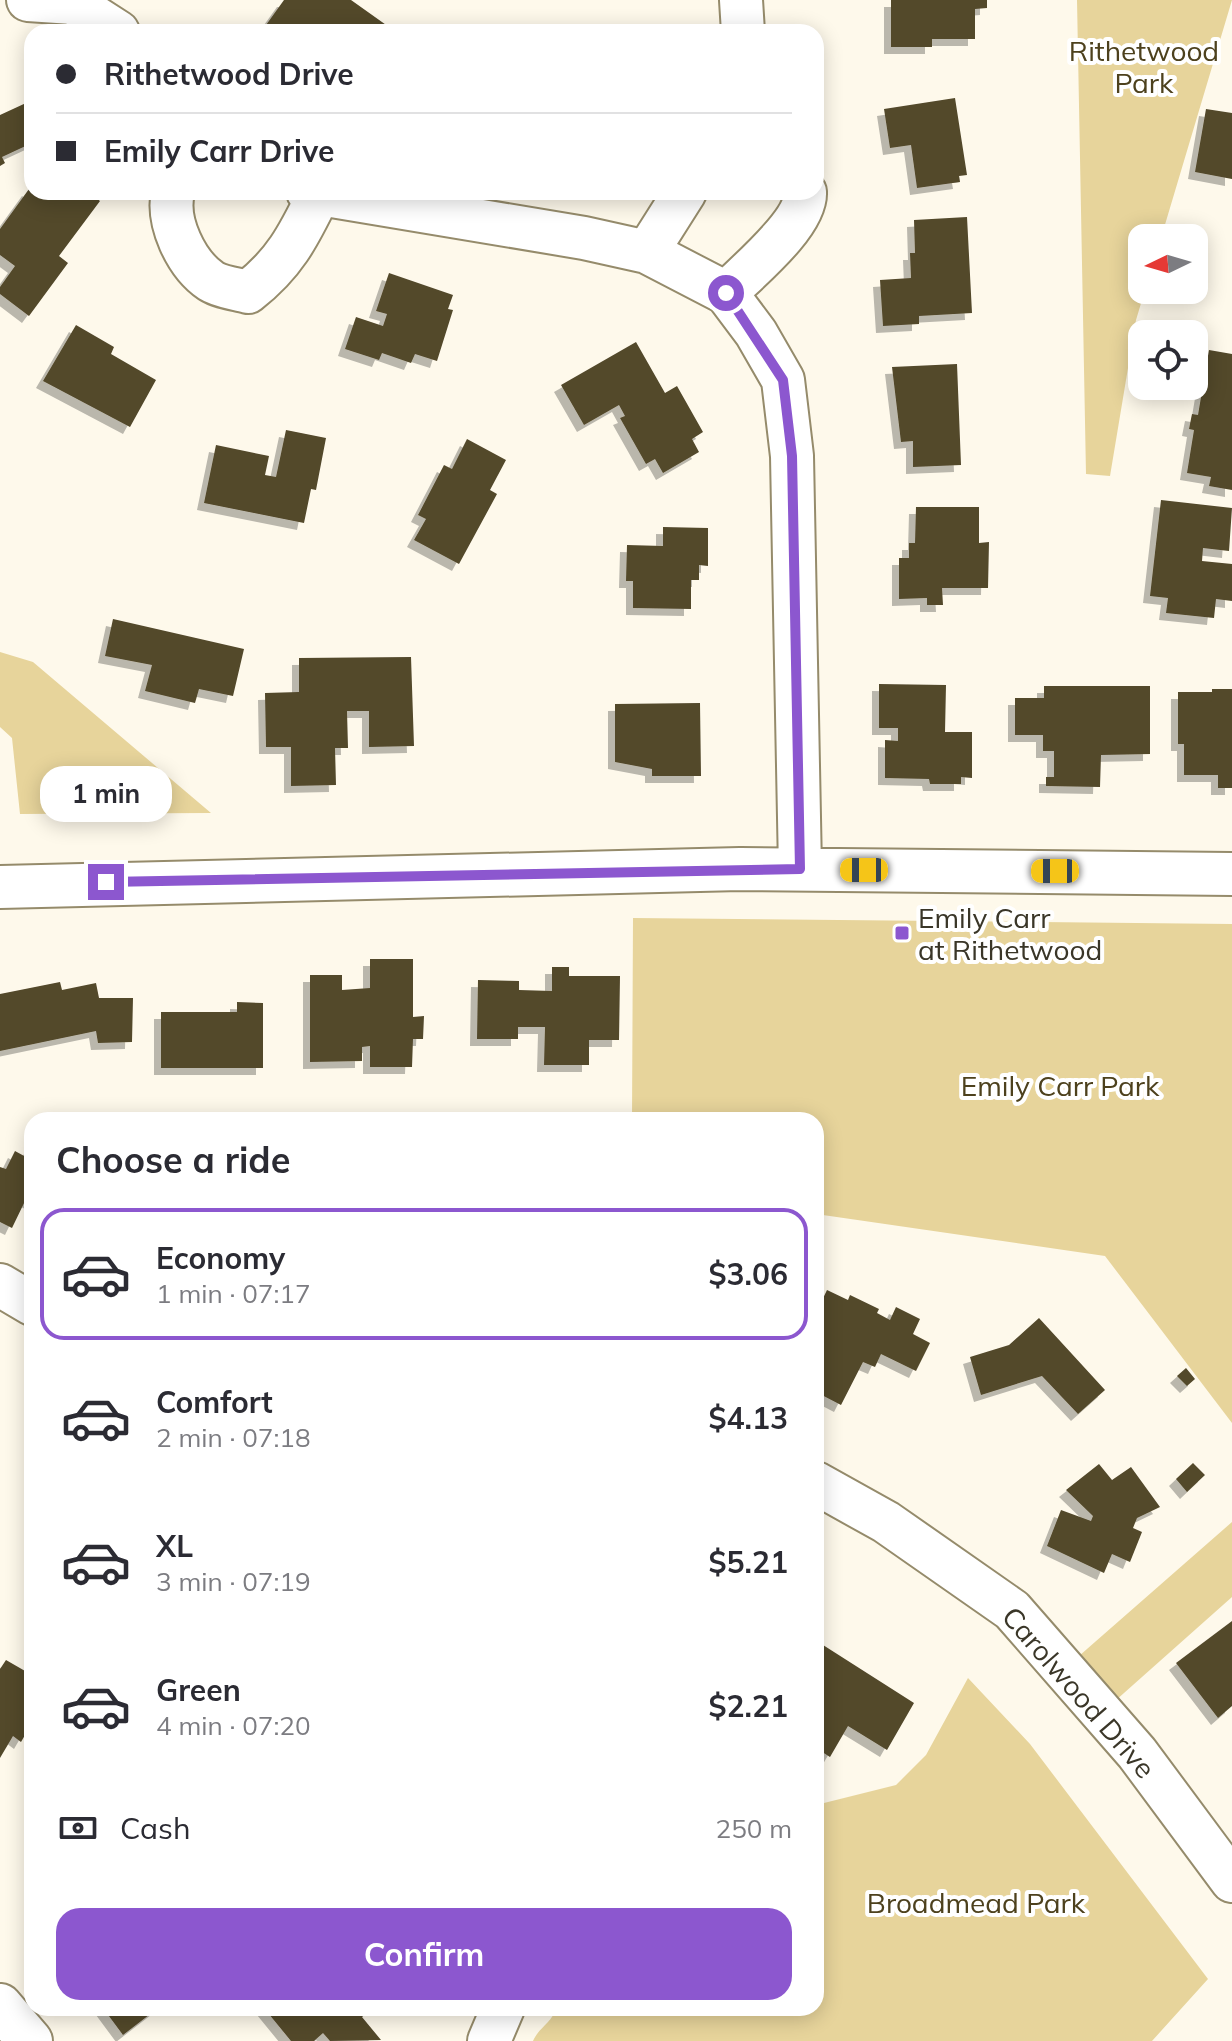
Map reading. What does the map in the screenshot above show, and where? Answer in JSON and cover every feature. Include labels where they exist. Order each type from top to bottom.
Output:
[{"type":"main road","points":[[0,2006],[30,2041]]},
{"type":"street","points":[[0,5],[11,0]]},
{"type":"street","points":[[28,0],[73,2],[106,24]]},
{"type":"street","points":[[741,0],[742,24]]},
{"type":"street","points":[[171,200],[184,254],[212,282],[248,292],[274,272],[298,238],[311,200]]},
{"type":"street","points":[[350,200],[584,238],[647,252],[726,293],[783,380],[792,456],[800,869]]},
{"type":"street","points":[[647,252],[680,200]]},
{"type":"street","points":[[726,293],[795,223],[805,200]]},
{"type":"street","points":[[0,887],[106,882],[800,869],[1232,874]]},
{"type":"street","points":[[0,1285],[24,1299]]},
{"type":"street","name":"Carolwood Drive","points":[[824,1487],[886,1522],[1012,1610],[1137,1753],[1232,1881]]},
{"type":"street","points":[[489,2041],[500,2016]]},
{"type":"green space","name":"Rithetwood Park","points":[[1077,0],[1232,0],[1165,224],[1128,224],[1128,304],[1141,304],[1136,320],[1128,320],[1128,368],[1110,476],[1086,474]]},
{"type":"green space","points":[[0,652],[33,662],[211,813],[20,814],[12,738],[0,727]]},
{"type":"green space","name":"Emily Carr Park","points":[[633,918],[1232,924],[1232,1423],[1105,1256],[824,1215],[824,1112],[632,1112]]},
{"type":"green space","points":[[1232,1522],[1232,1597],[1115,1701],[1079,1656]]},
{"type":"green space","name":"Broadmead Park","points":[[968,1678],[1030,1744],[1208,1979],[1152,2041],[533,2041],[553,2016],[824,2016],[824,1803],[896,1785],[926,1755]]},
{"type":"building","points":[[284,0],[351,0],[385,24],[267,24]]},
{"type":"building","points":[[891,0],[987,0],[987,8],[975,9],[975,39],[932,39],[932,47],[891,47]]},
{"type":"building","points":[[955,98],[967,175],[959,176],[960,182],[917,188],[911,145],[890,148],[884,109]]},
{"type":"building","points":[[24,104],[24,147],[2,157],[5,163],[0,166],[0,115]]},
{"type":"building","points":[[1206,109],[1232,113],[1232,179],[1195,172]]},
{"type":"building","points":[[24,196],[24,200],[100,201],[59,256],[68,263],[29,316],[0,294],[0,287],[15,266],[0,255],[0,229]]},
{"type":"building","points":[[967,217],[972,313],[919,316],[919,324],[883,326],[880,280],[911,278],[910,253],[915,253],[914,220]]},
{"type":"building","points":[[389,273],[453,295],[448,309],[453,310],[437,361],[415,354],[411,363],[382,353],[379,360],[345,349],[356,317],[383,326],[387,314],[376,311]]},
{"type":"building","points":[[76,325],[114,347],[111,354],[156,380],[130,427],[43,381]]},
{"type":"building","points":[[636,342],[665,393],[677,386],[703,432],[692,439],[699,452],[663,473],[655,459],[646,464],[620,418],[625,416],[619,405],[584,425],[561,385]]},
{"type":"building","points":[[1209,350],[1232,354],[1232,490],[1209,486],[1211,477],[1187,473],[1194,430],[1189,429],[1192,414],[1198,415],[1201,400],[1208,400]]},
{"type":"building","points":[[957,364],[961,465],[913,467],[913,441],[901,442],[892,367]]},
{"type":"building","points":[[286,430],[326,438],[316,490],[311,489],[304,523],[204,503],[216,445],[269,456],[265,475],[276,477]]},
{"type":"building","points":[[467,439],[506,460],[490,490],[497,494],[459,564],[414,540],[426,519],[418,515],[444,465],[452,469]]},
{"type":"building","points":[[1161,500],[1232,508],[1229,551],[1203,548],[1202,561],[1232,564],[1232,601],[1216,599],[1214,618],[1166,613],[1168,598],[1150,596]]},
{"type":"building","points":[[916,507],[979,507],[979,543],[989,542],[988,588],[942,588],[943,605],[927,605],[927,598],[899,599],[899,558],[909,558],[909,543],[915,543]]},
{"type":"building","points":[[663,527],[708,528],[708,566],[699,565],[699,580],[691,580],[691,609],[633,608],[633,581],[626,581],[627,545],[663,546]]},
{"type":"building","points":[[113,619],[244,649],[233,696],[199,689],[195,703],[145,691],[152,665],[105,656]]},
{"type":"building","points":[[411,657],[414,746],[369,747],[369,711],[347,711],[348,748],[335,748],[336,785],[291,786],[291,747],[266,747],[265,693],[299,692],[299,658]]},
{"type":"building","points":[[879,684],[946,685],[945,732],[972,732],[972,778],[961,777],[961,784],[930,784],[929,779],[885,778],[885,740],[898,741],[898,728],[879,728]]},
{"type":"building","points":[[1044,686],[1150,686],[1150,754],[1101,755],[1100,787],[1046,786],[1046,777],[1054,777],[1054,751],[1043,751],[1043,735],[1015,735],[1015,698],[1044,698]]},
{"type":"building","points":[[1212,689],[1232,689],[1232,788],[1218,788],[1218,775],[1184,775],[1184,744],[1178,744],[1178,692],[1212,692]]},
{"type":"building","points":[[700,703],[701,776],[652,776],[652,769],[615,762],[615,704]]},
{"type":"building","points":[[370,959],[413,959],[413,1017],[424,1016],[423,1039],[413,1039],[412,1067],[370,1067],[370,1046],[362,1047],[362,1061],[310,1062],[310,975],[342,975],[342,990],[370,988]]},
{"type":"building","points":[[552,967],[569,967],[569,976],[620,976],[619,1040],[589,1040],[589,1065],[544,1065],[545,1027],[518,1027],[518,1039],[477,1039],[478,980],[519,981],[519,990],[552,991]]},
{"type":"building","points":[[60,982],[62,990],[96,983],[99,998],[133,998],[132,1042],[98,1043],[96,1031],[0,1051],[0,994]]},
{"type":"building","points":[[237,1002],[263,1003],[263,1068],[161,1068],[161,1012],[237,1012]]},
{"type":"building","points":[[15,1151],[24,1156],[24,1203],[12,1228],[0,1222],[0,1167],[6,1169]]},
{"type":"building","points":[[827,1290],[848,1300],[850,1295],[879,1309],[877,1313],[890,1320],[896,1307],[920,1319],[913,1334],[930,1343],[916,1371],[881,1354],[875,1367],[863,1362],[841,1405],[824,1396],[824,1296]]},
{"type":"building","points":[[1039,1318],[1105,1390],[1078,1414],[1042,1376],[981,1395],[970,1357],[1009,1345]]},
{"type":"building","points":[[1186,1368],[1195,1379],[1187,1386],[1177,1376]]},
{"type":"building","points":[[1193,1463],[1205,1475],[1187,1492],[1176,1479]]},
{"type":"building","points":[[1099,1464],[1112,1480],[1131,1467],[1160,1507],[1137,1518],[1133,1528],[1142,1532],[1130,1562],[1112,1554],[1104,1573],[1047,1546],[1061,1510],[1091,1521],[1093,1516],[1066,1490]]},
{"type":"building","points":[[1232,1621],[1232,1706],[1218,1718],[1176,1663]]},
{"type":"building","points":[[824,1646],[914,1703],[887,1750],[848,1726],[830,1757],[824,1753]]},
{"type":"building","points":[[6,1660],[24,1670],[24,1737],[21,1742],[13,1736],[0,1758],[0,1669]]},
{"type":"building","points":[[109,2016],[148,2016],[123,2035]]},
{"type":"building","points":[[271,2016],[363,2016],[381,2040],[330,2041],[323,2033],[314,2041],[291,2041]]},
{"type":"place","name":"Emily Carr at Rithetwood","points":[[902,933]]},
{"type":"route","points":[[106,882],[800,869],[792,456],[783,380],[756,333],[726,293]]}]
